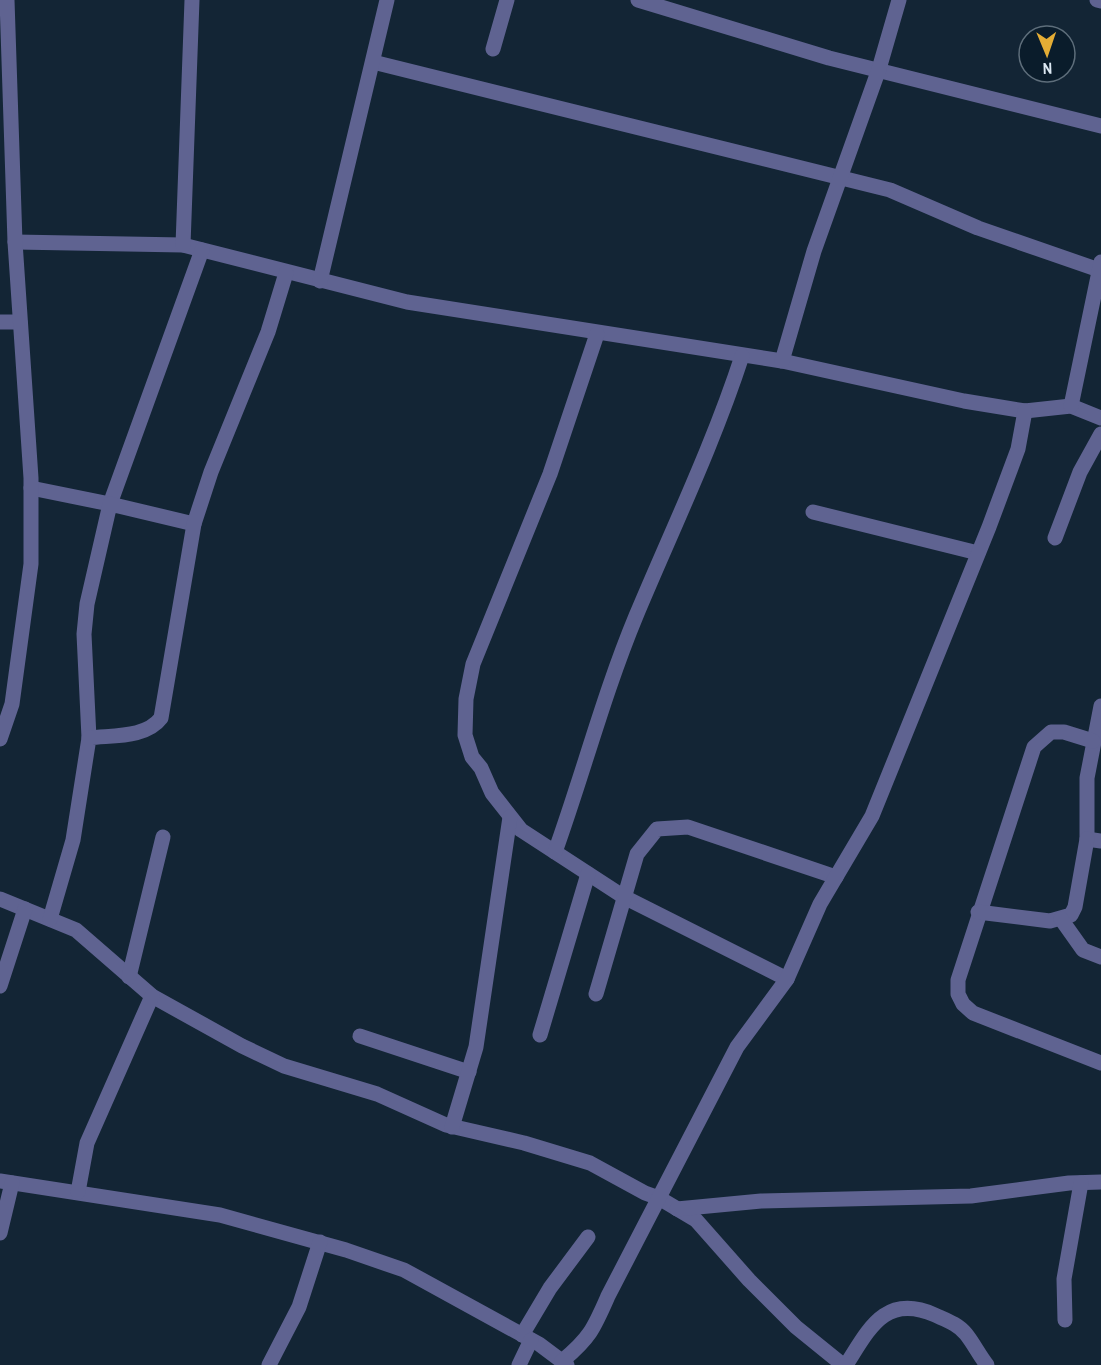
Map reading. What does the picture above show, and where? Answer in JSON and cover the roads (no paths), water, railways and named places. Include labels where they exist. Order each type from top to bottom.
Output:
[{"type":"street","points":[[0,739],[12,704],[31,564],[31,488],[15,242],[7,0]]},
{"type":"street","points":[[183,245],[192,0]]},
{"type":"street","points":[[320,281],[387,0]]},
{"type":"street","points":[[493,49],[507,0]]},
{"type":"street","points":[[638,0],[829,58],[1101,126]]},
{"type":"street","points":[[782,362],[814,251],[879,69],[899,0]]},
{"type":"street","points":[[1097,0],[1101,1]]},
{"type":"street","points":[[373,62],[890,190],[978,228],[1100,266],[1071,406]]},
{"type":"street","points":[[15,242],[183,245],[407,302],[782,362],[964,401],[1025,411],[1071,406],[1101,418]]},
{"type":"street","points":[[50,919],[73,840],[89,738],[84,634],[87,604],[110,504],[202,250]]},
{"type":"street","points":[[89,738],[145,731],[155,726],[161,718],[194,524],[211,472],[268,332],[286,273]]},
{"type":"street","points":[[0,322],[21,322]]},
{"type":"street","points":[[597,334],[550,474],[473,664],[466,699],[465,735],[472,757],[481,768],[492,793],[521,830],[624,897],[787,979]]},
{"type":"street","points":[[555,852],[587,761],[600,712],[636,617],[716,428],[742,356]]},
{"type":"street","points":[[0,1233],[6,1182],[220,1215],[320,1242],[404,1270],[527,1337],[564,1363],[585,1342],[594,1328],[737,1047],[787,979],[820,904],[872,816],[1018,449],[1025,411]]},
{"type":"street","points":[[1055,538],[1080,472],[1101,434]]},
{"type":"street","points":[[31,488],[194,524]]},
{"type":"street","points":[[813,512],[978,554]]},
{"type":"street","points":[[978,912],[1050,921],[1071,915],[1094,840],[1087,778],[1101,706]]},
{"type":"street","points":[[1093,741],[1064,732],[1050,732],[1034,747],[978,912],[958,980],[958,993],[963,1004],[973,1013],[1101,1063]]},
{"type":"street","points":[[452,1127],[470,1072],[510,817]]},
{"type":"street","points":[[596,994],[637,854],[648,837],[657,829],[674,826],[713,834],[836,877]]},
{"type":"street","points":[[129,977],[163,837]]},
{"type":"street","points":[[540,1035],[588,874]]},
{"type":"street","points":[[0,899],[76,930],[100,948],[152,996],[242,1046],[284,1066],[377,1094],[452,1127],[524,1143],[590,1163],[645,1193],[659,1197],[696,1220],[749,1280],[796,1327],[844,1365],[873,1322],[885,1313],[904,1308],[922,1309],[954,1324],[966,1334],[987,1365]]},
{"type":"street","points":[[0,986],[24,909]]},
{"type":"street","points":[[1061,919],[1083,950],[1101,957]]},
{"type":"street","points":[[78,1192],[87,1143],[152,996]]},
{"type":"street","points":[[360,1036],[470,1072]]},
{"type":"street","points":[[677,1209],[761,1201],[971,1196],[1101,1182]]},
{"type":"street","points":[[1065,1320],[1064,1278],[1081,1183]]},
{"type":"street","points":[[519,1365],[527,1337],[550,1288],[588,1237]]},
{"type":"street","points":[[269,1365],[299,1307],[320,1242]]}]
